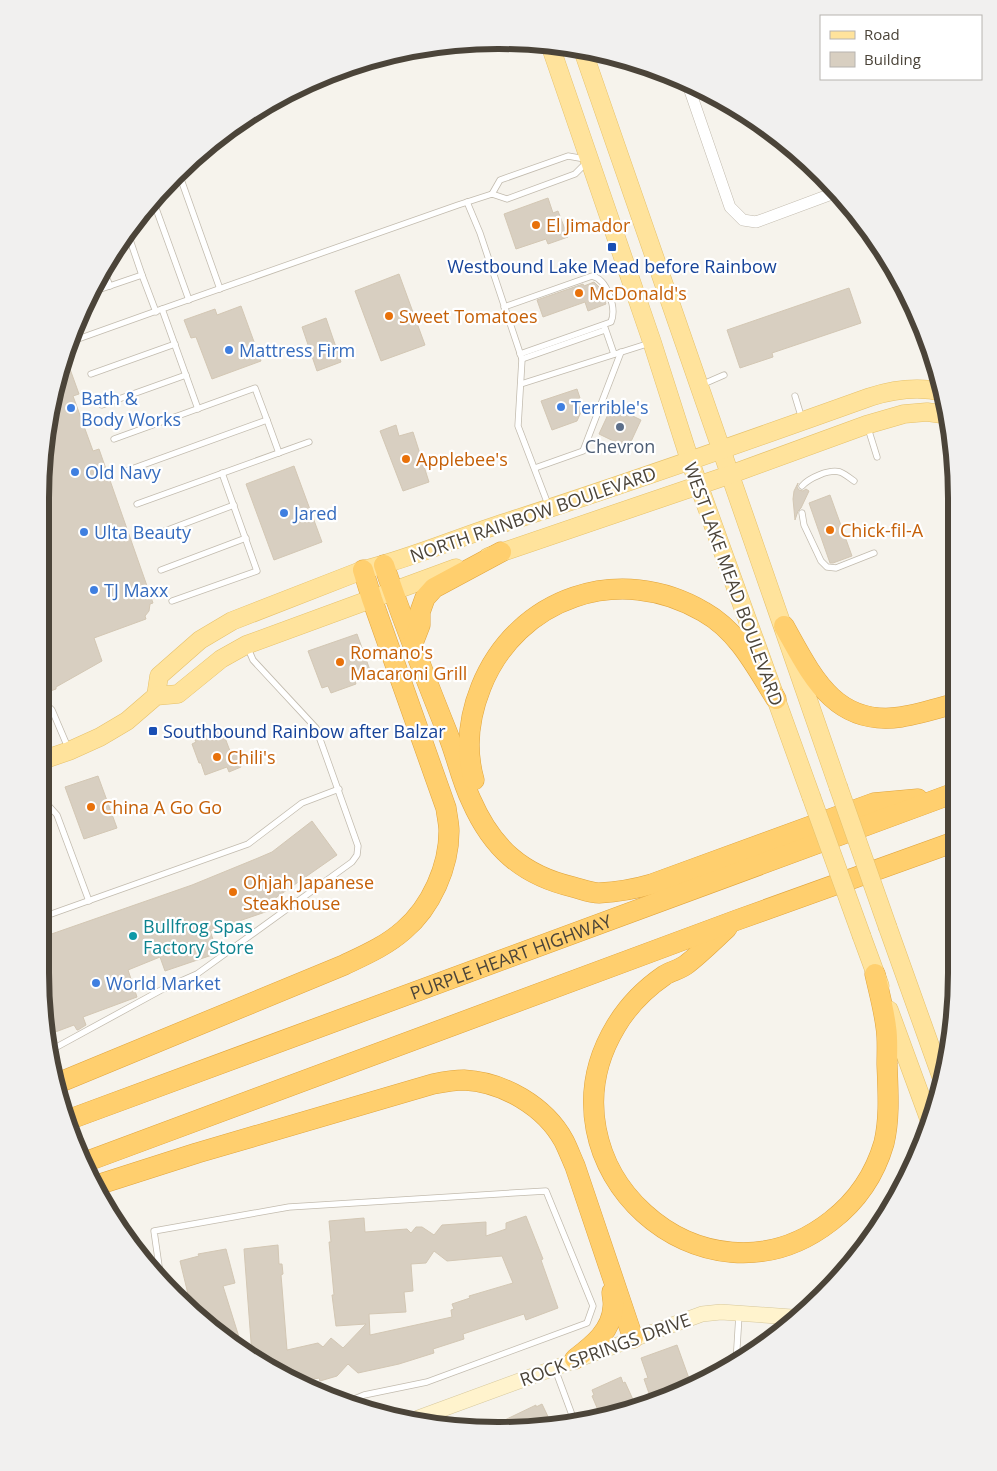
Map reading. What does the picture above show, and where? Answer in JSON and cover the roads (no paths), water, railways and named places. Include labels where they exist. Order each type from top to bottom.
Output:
[{"type":"highway","points":[[412,643],[420,625],[420,612],[424,598],[434,588],[501,552]]},
{"type":"highway","points":[[384,565],[433,700],[448,733],[470,799],[486,829],[500,848],[524,868],[557,884],[597,893],[652,884],[874,803],[948,795]]},
{"type":"highway","points":[[62,1081],[344,965],[380,948],[405,930],[424,908],[438,882],[446,856],[449,832],[446,808],[363,570]]},
{"type":"highway","points":[[621,890],[573,881],[537,865],[521,854],[497,828],[488,813],[472,772],[468,742],[469,728],[476,699],[484,678],[504,645],[537,614],[564,601],[588,593],[619,589],[649,592],[678,599],[691,605],[705,612],[728,630],[743,648],[776,699]]},
{"type":"highway","points":[[784,626],[817,684],[840,705],[868,716],[884,718],[901,717],[948,705]]},
{"type":"highway","name":"PURPLE HEART HIGHWAY","points":[[73,1118],[948,796]]},
{"type":"highway","points":[[90,1160],[737,920],[948,844]]},
{"type":"highway","points":[[737,920],[685,966],[666,974],[635,1001],[617,1024],[610,1037],[596,1078],[594,1104],[596,1128],[602,1150],[613,1176],[640,1210],[662,1228],[688,1242],[716,1249],[745,1252],[788,1244],[814,1233],[838,1216],[866,1183],[879,1157],[888,1115],[887,1029],[875,974]]},
{"type":"highway","points":[[102,1183],[197,1153],[433,1084],[463,1080],[488,1083],[530,1103],[548,1118],[563,1139],[575,1166],[633,1338]]},
{"type":"highway","points":[[575,1359],[602,1335],[609,1325],[614,1306],[612,1293],[615,1285]]},
{"type":"main road","name":"WEST LAKE MEAD BOULEVARD","points":[[553,53],[652,342],[698,485],[926,1111]]},
{"type":"main road","points":[[580,56],[578,69],[632,227],[668,295]]},
{"type":"main road","name":"WEST LAKE MEAD BOULEVARD","points":[[585,57],[700,385],[720,450],[784,626],[838,786],[938,1068]]},
{"type":"main road","points":[[590,159],[607,153]]},
{"type":"main road","name":"NORTH RAINBOW BOULEVARD","points":[[935,390],[915,388],[897,390],[870,397],[550,509],[464,536],[384,565],[363,570],[232,621],[200,640],[159,676],[156,696],[178,694],[221,659],[246,645],[501,552],[729,475],[866,424],[904,414],[927,412],[940,414]]},
{"type":"main road","points":[[49,758],[100,737],[127,721],[156,696]]},
{"type":"main road","name":"ROCK SPRINGS DRIVE","points":[[424,1416],[702,1314],[788,1317]]},
{"type":"street","points":[[690,92],[730,207],[742,220],[756,222],[830,195]]},
{"type":"lane","points":[[492,194],[500,180],[568,156],[590,159]]},
{"type":"lane","points":[[78,339],[467,202],[492,194],[507,199],[575,174],[590,159]]},
{"type":"lane","points":[[181,179],[220,289]]},
{"type":"lane","points":[[467,202],[521,357],[518,426],[550,509]]},
{"type":"lane","points":[[156,208],[189,300]]},
{"type":"lane","points":[[130,241],[142,275],[175,344],[198,409]]},
{"type":"lane","points":[[101,289],[142,275]]},
{"type":"lane","points":[[504,307],[592,276],[604,283],[612,306],[614,315],[611,322],[604,327],[521,357]]},
{"type":"lane","points":[[107,278],[110,286]]},
{"type":"lane","points":[[604,327],[614,354]]},
{"type":"lane","points":[[521,384],[652,342]]},
{"type":"lane","points":[[91,374],[175,344]]},
{"type":"lane","points":[[535,468],[583,451],[621,352]]},
{"type":"lane","points":[[102,405],[186,375]]},
{"type":"lane","points":[[700,385],[724,375]]},
{"type":"lane","points":[[114,439],[255,388],[278,453]]},
{"type":"lane","points":[[794,396],[803,421]]},
{"type":"lane","points":[[126,471],[267,420]]},
{"type":"lane","points":[[866,424],[877,457]]},
{"type":"lane","points":[[137,504],[309,442]]},
{"type":"lane","points":[[802,486],[810,479],[835,472],[854,480]]},
{"type":"lane","points":[[172,601],[258,571],[222,473]]},
{"type":"lane","points":[[149,537],[234,505]]},
{"type":"lane","points":[[802,512],[804,525],[821,561],[827,567],[836,568],[874,553]]},
{"type":"lane","points":[[161,570],[246,538]]},
{"type":"lane","points":[[55,1048],[163,989],[197,974],[352,862],[357,855],[358,846],[316,728],[253,660],[246,645]]},
{"type":"lane","points":[[49,707],[69,751]]},
{"type":"lane","points":[[49,915],[248,844],[302,803],[339,789]]},
{"type":"lane","points":[[49,806],[57,815],[89,901]]},
{"type":"lane","points":[[159,1268],[154,1231],[289,1207],[546,1191],[593,1306],[587,1323],[427,1382],[356,1398]]},
{"type":"lane","points":[[737,1353],[739,1314]]},
{"type":"lane","points":[[555,1367],[572,1416]]},
{"type":"place","name":"El Jimador","points":[[536,225]]},
{"type":"place","name":"Westbound Lake Mead before Rainbow","points":[[612,247]]},
{"type":"place","name":"McDonald's","points":[[579,293]]},
{"type":"place","name":"Sweet Tomatoes","points":[[389,316]]},
{"type":"place","name":"Mattress Firm","points":[[229,350]]},
{"type":"place","name":"Terrible's","points":[[561,407]]},
{"type":"place","name":"Bath & Body Works","points":[[71,408]]},
{"type":"place","name":"Chevron","points":[[620,427]]},
{"type":"place","name":"Applebee's","points":[[406,459]]},
{"type":"place","name":"Old Navy","points":[[75,472]]},
{"type":"place","name":"Jared","points":[[284,513]]},
{"type":"place","name":"Chick-fil-A","points":[[830,530]]},
{"type":"place","name":"Ulta Beauty","points":[[84,532]]},
{"type":"place","name":"TJ Maxx","points":[[94,590]]},
{"type":"place","name":"Romano's Macaroni Grill","points":[[340,662]]},
{"type":"place","name":"Southbound Rainbow after Balzar","points":[[153,731]]},
{"type":"place","name":"Chili's","points":[[217,757]]},
{"type":"place","name":"China A Go Go","points":[[91,807]]},
{"type":"place","name":"Ohjah Japanese Steakhouse","points":[[233,892]]},
{"type":"place","name":"Bullfrog Spas Factory Store","points":[[133,936]]},
{"type":"place","name":"World Market","points":[[96,983]]}]
